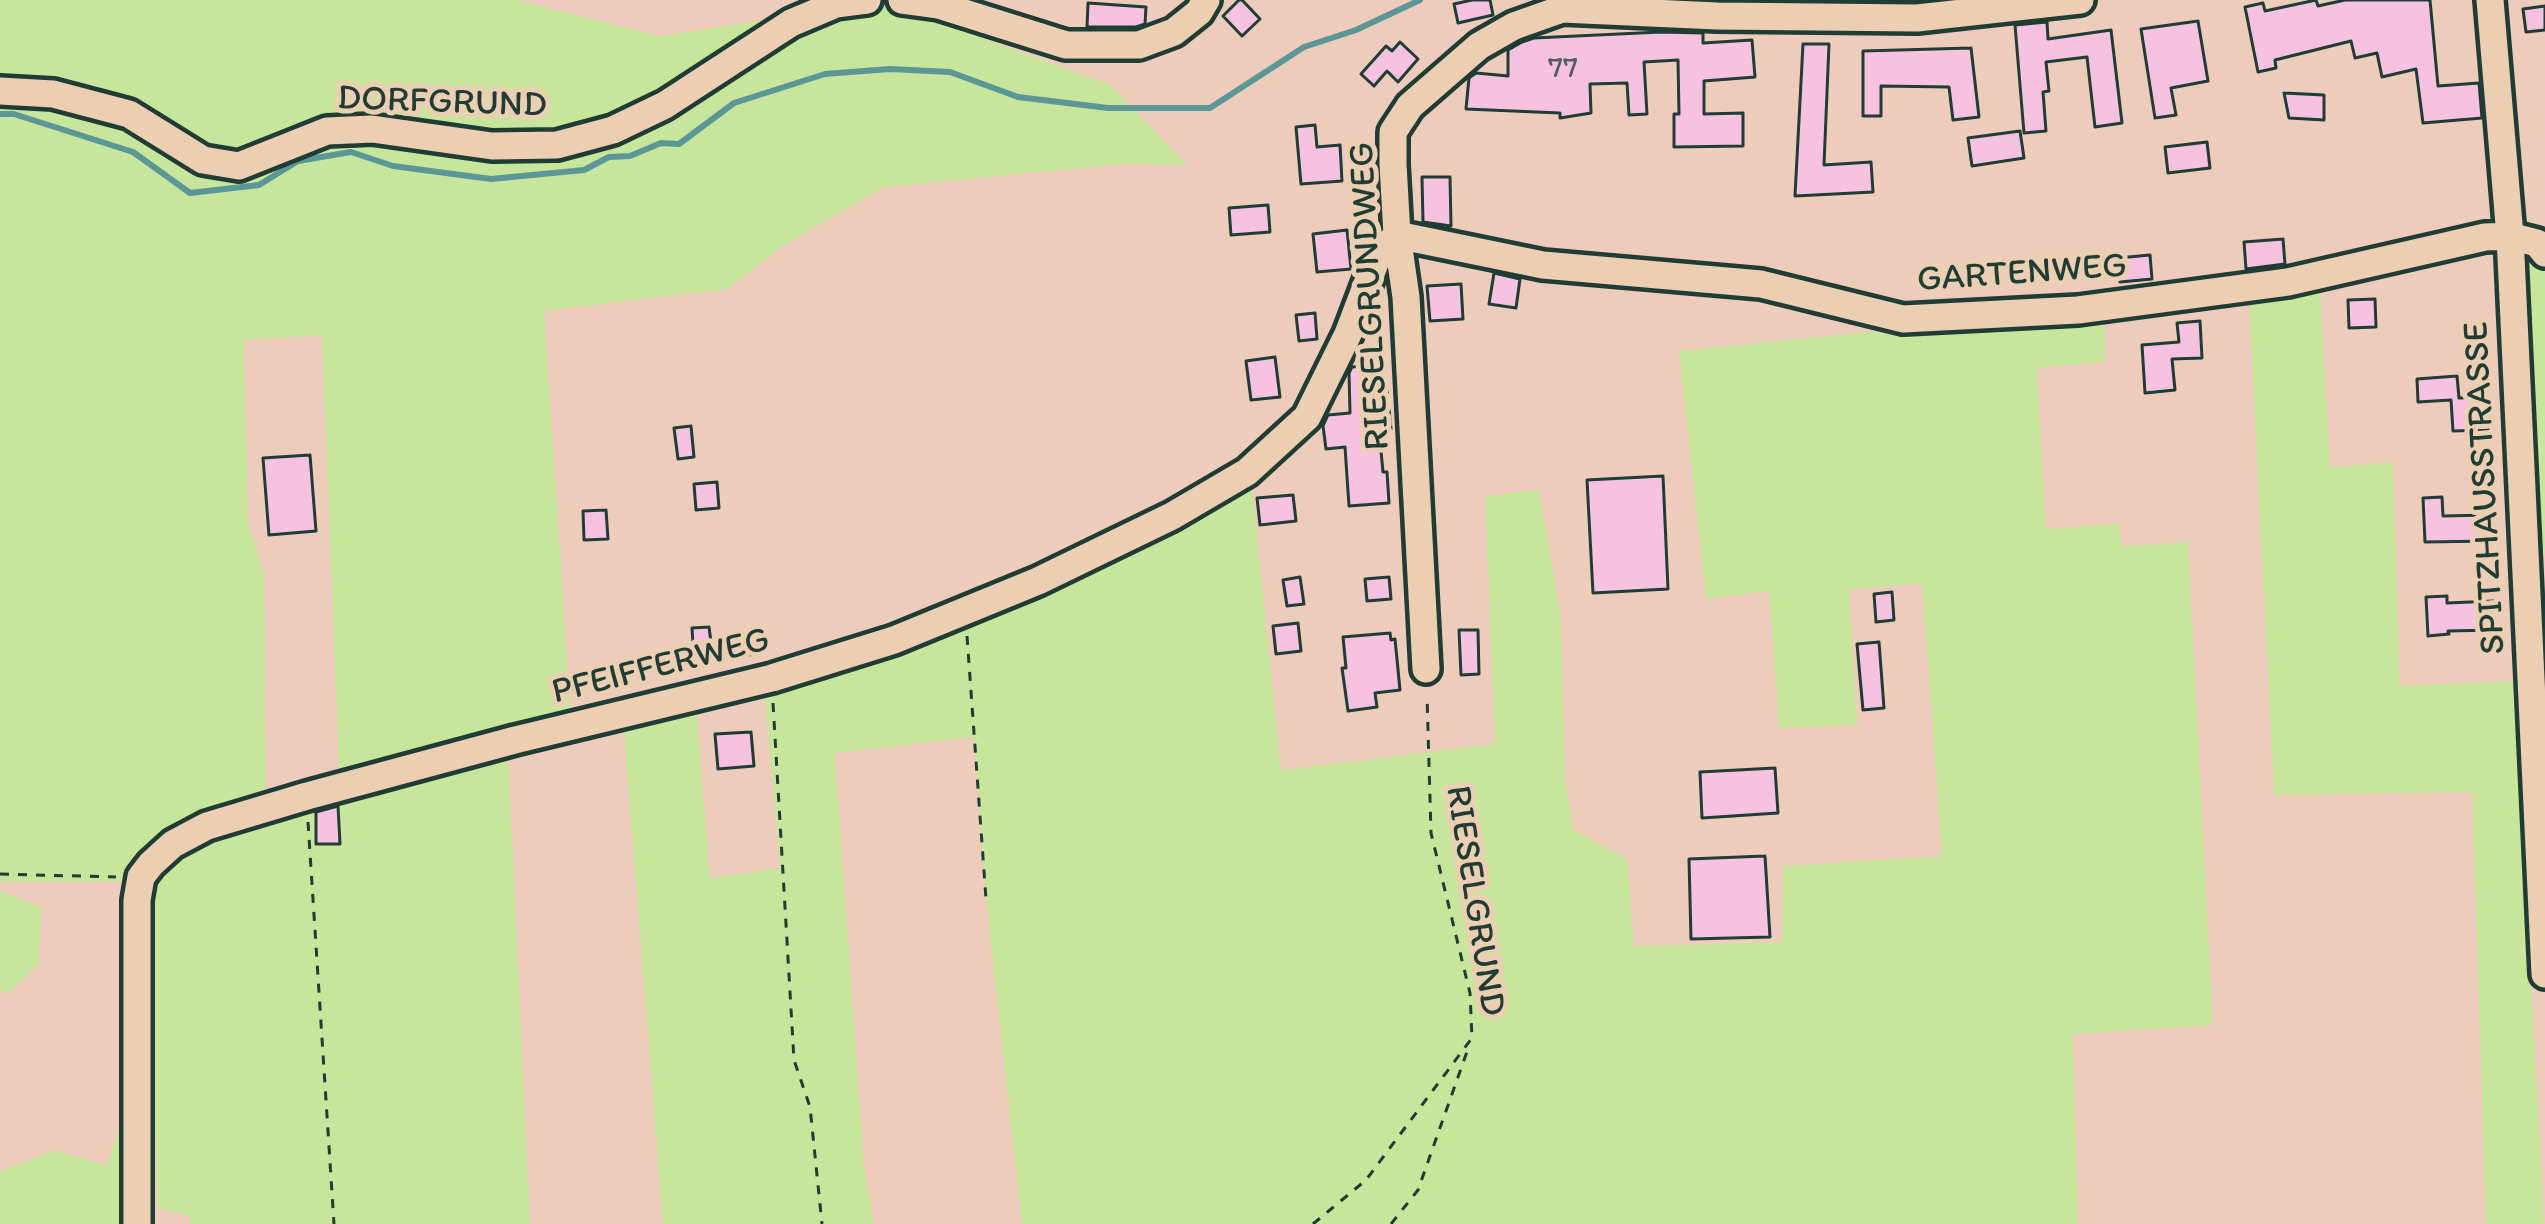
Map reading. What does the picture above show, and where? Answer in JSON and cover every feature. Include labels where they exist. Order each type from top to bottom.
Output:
[{"type":"street","name":"DORFGRUND","points":[[0,91],[53,94],[129,114],[203,160],[239,166],[326,131],[372,129],[492,146],[556,145],[613,130],[665,105],[790,23],[836,4],[867,0]]},
{"type":"street","points":[[902,0],[939,5],[1066,45],[1138,45],[1174,32],[1206,0]]},
{"type":"street","name":"SPITZHAUSSTRASSE","points":[[2490,0],[2510,236],[2545,974]]},
{"type":"street","points":[[1561,5],[1717,16],[2067,1]]},
{"type":"street","name":"RIESELGRUNDWEG","points":[[1426,669],[1393,132],[1410,106],[1479,46],[1561,5]]},
{"type":"street","name":"GARTENWEG","points":[[1397,235],[1543,266],[1761,284],[1903,319],[2078,310],[2288,283],[2485,237],[2510,236]]},
{"type":"street","name":"PFEIFFERWEG","points":[[141,877],[173,844],[207,826],[536,735],[772,678],[894,640],[1038,581],[1172,516],[1247,472],[1307,417],[1348,334],[1378,255],[1397,235]]},
{"type":"street","points":[[2510,236],[2537,243],[2545,253]]},
{"type":"street","points":[[137,1224],[137,899],[141,877]]},
{"type":"path","points":[[966,610],[986,899]]},
{"type":"path","name":"RIESELGRUND","points":[[1313,1224],[1366,1180],[1472,1038],[1470,993],[1431,833],[1426,669]]},
{"type":"path","points":[[772,678],[794,1060],[810,1108],[822,1224]]},
{"type":"path","points":[[307,796],[334,1224]]},
{"type":"path","points":[[0,874],[141,877]]},
{"type":"path","points":[[1391,1224],[1418,1190],[1472,1038]]},
{"type":"green space","points":[[0,0],[516,0],[660,36],[884,2],[1111,85],[1187,165],[1124,164],[884,187],[786,244],[727,289],[544,311],[571,717],[508,749],[530,1224],[190,1224],[190,1216],[158,1208],[147,903],[160,873],[194,842],[339,774],[322,335],[244,340],[248,521],[264,575],[266,790],[169,825],[139,852],[126,882],[0,882]]},
{"type":"green space","points":[[2525,247],[2545,264],[2545,554],[2533,548],[2518,257]]},
{"type":"green space","points":[[2320,290],[2330,467],[2393,462],[2400,686],[2515,681],[2544,1224],[2486,1224],[2472,792],[2274,795],[2249,301]]},
{"type":"green space","points":[[2104,314],[2105,362],[2037,368],[2046,529],[2119,524],[2122,546],[2188,542],[2213,1025],[2073,1034],[2078,1224],[1022,1224],[986,899],[974,737],[835,753],[864,1167],[874,1224],[663,1224],[623,722],[696,703],[710,878],[780,868],[764,686],[1251,478],[1281,770],[1495,744],[1485,496],[1539,490],[1561,617],[1565,776],[1573,829],[1627,859],[1634,946],[1782,942],[1783,866],[1942,856],[1922,583],[1849,590],[1857,725],[1779,728],[1769,591],[1706,599],[1679,351]]},
{"type":"green space","points":[[0,891],[41,907],[39,964],[13,989],[0,994]]},
{"type":"green space","points":[[126,1107],[130,1144],[120,1224],[0,1224],[0,1171],[54,1150],[107,1165]]},
{"type":"building","points":[[1239,0],[1260,19],[1242,36],[1223,16]]},
{"type":"building","points":[[1490,0],[1493,15],[1458,23],[1454,4]]},
{"type":"building","points":[[2316,0],[2318,6],[2345,0],[2430,0],[2438,86],[2479,83],[2482,118],[2423,123],[2416,69],[2382,77],[2377,53],[2355,58],[2351,41],[2275,60],[2276,68],[2258,72],[2245,7],[2263,3],[2265,11]]},
{"type":"building","points":[[1088,3],[1146,7],[1145,24],[1087,27]]},
{"type":"building","points":[[2545,6],[2545,30],[2526,32],[2523,9]]},
{"type":"building","points":[[2198,21],[2208,81],[2171,88],[2176,115],[2155,118],[2141,29]]},
{"type":"building","points":[[2047,22],[2048,39],[2111,30],[2122,123],[2095,127],[2087,57],[2046,62],[2046,131],[2024,133],[2015,25]]},
{"type":"building","points":[[1703,33],[1703,43],[1752,40],[1755,77],[1704,81],[1704,114],[1743,113],[1743,146],[1674,147],[1678,60],[1644,62],[1647,114],[1629,115],[1627,83],[1590,84],[1591,113],[1560,118],[1560,113],[1466,109],[1469,78],[1476,73],[1508,76],[1508,50],[1522,42]]},
{"type":"building","points":[[1400,42],[1418,59],[1398,82],[1387,71],[1374,86],[1361,74],[1386,46],[1392,51]]},
{"type":"building","points":[[1803,44],[1829,44],[1824,165],[1871,162],[1873,192],[1795,196]]},
{"type":"building","points":[[1971,48],[1979,117],[1953,120],[1949,87],[1881,86],[1881,116],[1863,116],[1863,51]]},
{"type":"building","points":[[2284,93],[2324,95],[2324,120],[2289,118]]},
{"type":"building","points":[[1315,125],[1317,147],[1340,145],[1342,181],[1301,184],[1296,127]]},
{"type":"building","points":[[2020,131],[2024,158],[1972,166],[1968,138]]},
{"type":"building","points":[[2207,142],[2210,168],[2168,173],[2165,147]]},
{"type":"building","points":[[1422,177],[1450,177],[1451,226],[1423,222]]},
{"type":"building","points":[[1268,205],[1270,232],[1231,235],[1229,208]]},
{"type":"building","points":[[1347,230],[1351,269],[1317,272],[1313,234]]},
{"type":"building","points":[[2283,239],[2285,264],[2246,269],[2244,242]]},
{"type":"building","points":[[2150,255],[2152,279],[2120,282],[2118,258]]},
{"type":"building","points":[[1494,273],[1520,279],[1516,308],[1489,304]]},
{"type":"building","points":[[1461,284],[1463,319],[1430,321],[1427,286]]},
{"type":"building","points":[[2375,299],[2376,327],[2349,328],[2348,300]]},
{"type":"building","points":[[1315,313],[1317,339],[1299,341],[1296,315]]},
{"type":"building","points":[[2200,321],[2202,358],[2172,359],[2175,390],[2145,393],[2142,345],[2179,342],[2177,323]]},
{"type":"building","points":[[1275,357],[1280,397],[1251,400],[1246,361]]},
{"type":"building","points":[[1366,366],[1367,392],[1387,390],[1391,429],[1379,430],[1389,503],[1349,506],[1345,447],[1326,449],[1323,426],[1328,415],[1350,413],[1349,373],[1352,367]]},
{"type":"building","points":[[2457,376],[2459,398],[2487,397],[2488,430],[2453,431],[2451,400],[2418,402],[2417,379]]},
{"type":"building","points":[[691,426],[694,457],[678,459],[674,428]]},
{"type":"building","points":[[310,455],[316,531],[269,535],[263,458]]},
{"type":"building","points":[[1663,476],[1668,589],[1593,593],[1587,480]]},
{"type":"building","points":[[717,482],[719,508],[696,510],[694,484]]},
{"type":"building","points":[[1293,495],[1296,521],[1260,525],[1257,498]]},
{"type":"building","points":[[2442,497],[2443,516],[2489,515],[2490,541],[2425,542],[2423,498]]},
{"type":"building","points":[[606,510],[608,539],[584,540],[583,511]]},
{"type":"building","points":[[1300,577],[1304,604],[1287,606],[1283,580]]},
{"type":"building","points":[[1389,577],[1391,599],[1367,601],[1365,579]]},
{"type":"building","points":[[1892,592],[1894,620],[1876,622],[1874,594]]},
{"type":"building","points":[[2447,596],[2447,603],[2494,601],[2495,630],[2428,636],[2426,597]]},
{"type":"building","points":[[1298,623],[1301,651],[1276,654],[1273,626]]},
{"type":"building","points":[[709,627],[711,642],[756,638],[758,654],[694,660],[692,628]]},
{"type":"building","points":[[1459,630],[1478,630],[1479,674],[1461,675]]},
{"type":"building","points":[[1390,633],[1391,640],[1395,639],[1400,690],[1375,693],[1377,707],[1348,711],[1343,637]]},
{"type":"building","points":[[1879,642],[1884,708],[1863,710],[1857,644]]},
{"type":"building","points":[[751,732],[754,766],[718,769],[715,734]]},
{"type":"building","points":[[1775,768],[1778,813],[1702,818],[1700,772]]},
{"type":"building","points":[[338,806],[340,844],[316,844],[316,812]]},
{"type":"building","points":[[1765,856],[1770,937],[1691,939],[1689,859]]},
{"type":"waterway","points":[[0,114],[14,114],[133,152],[190,193],[259,185],[298,161],[351,152],[393,166],[491,179],[584,170],[609,157],[630,156],[661,143],[679,144],[734,103],[825,74],[890,69],[950,72],[1018,97],[1108,108],[1210,108],[1304,47],[1356,30],[1420,0]]}]
